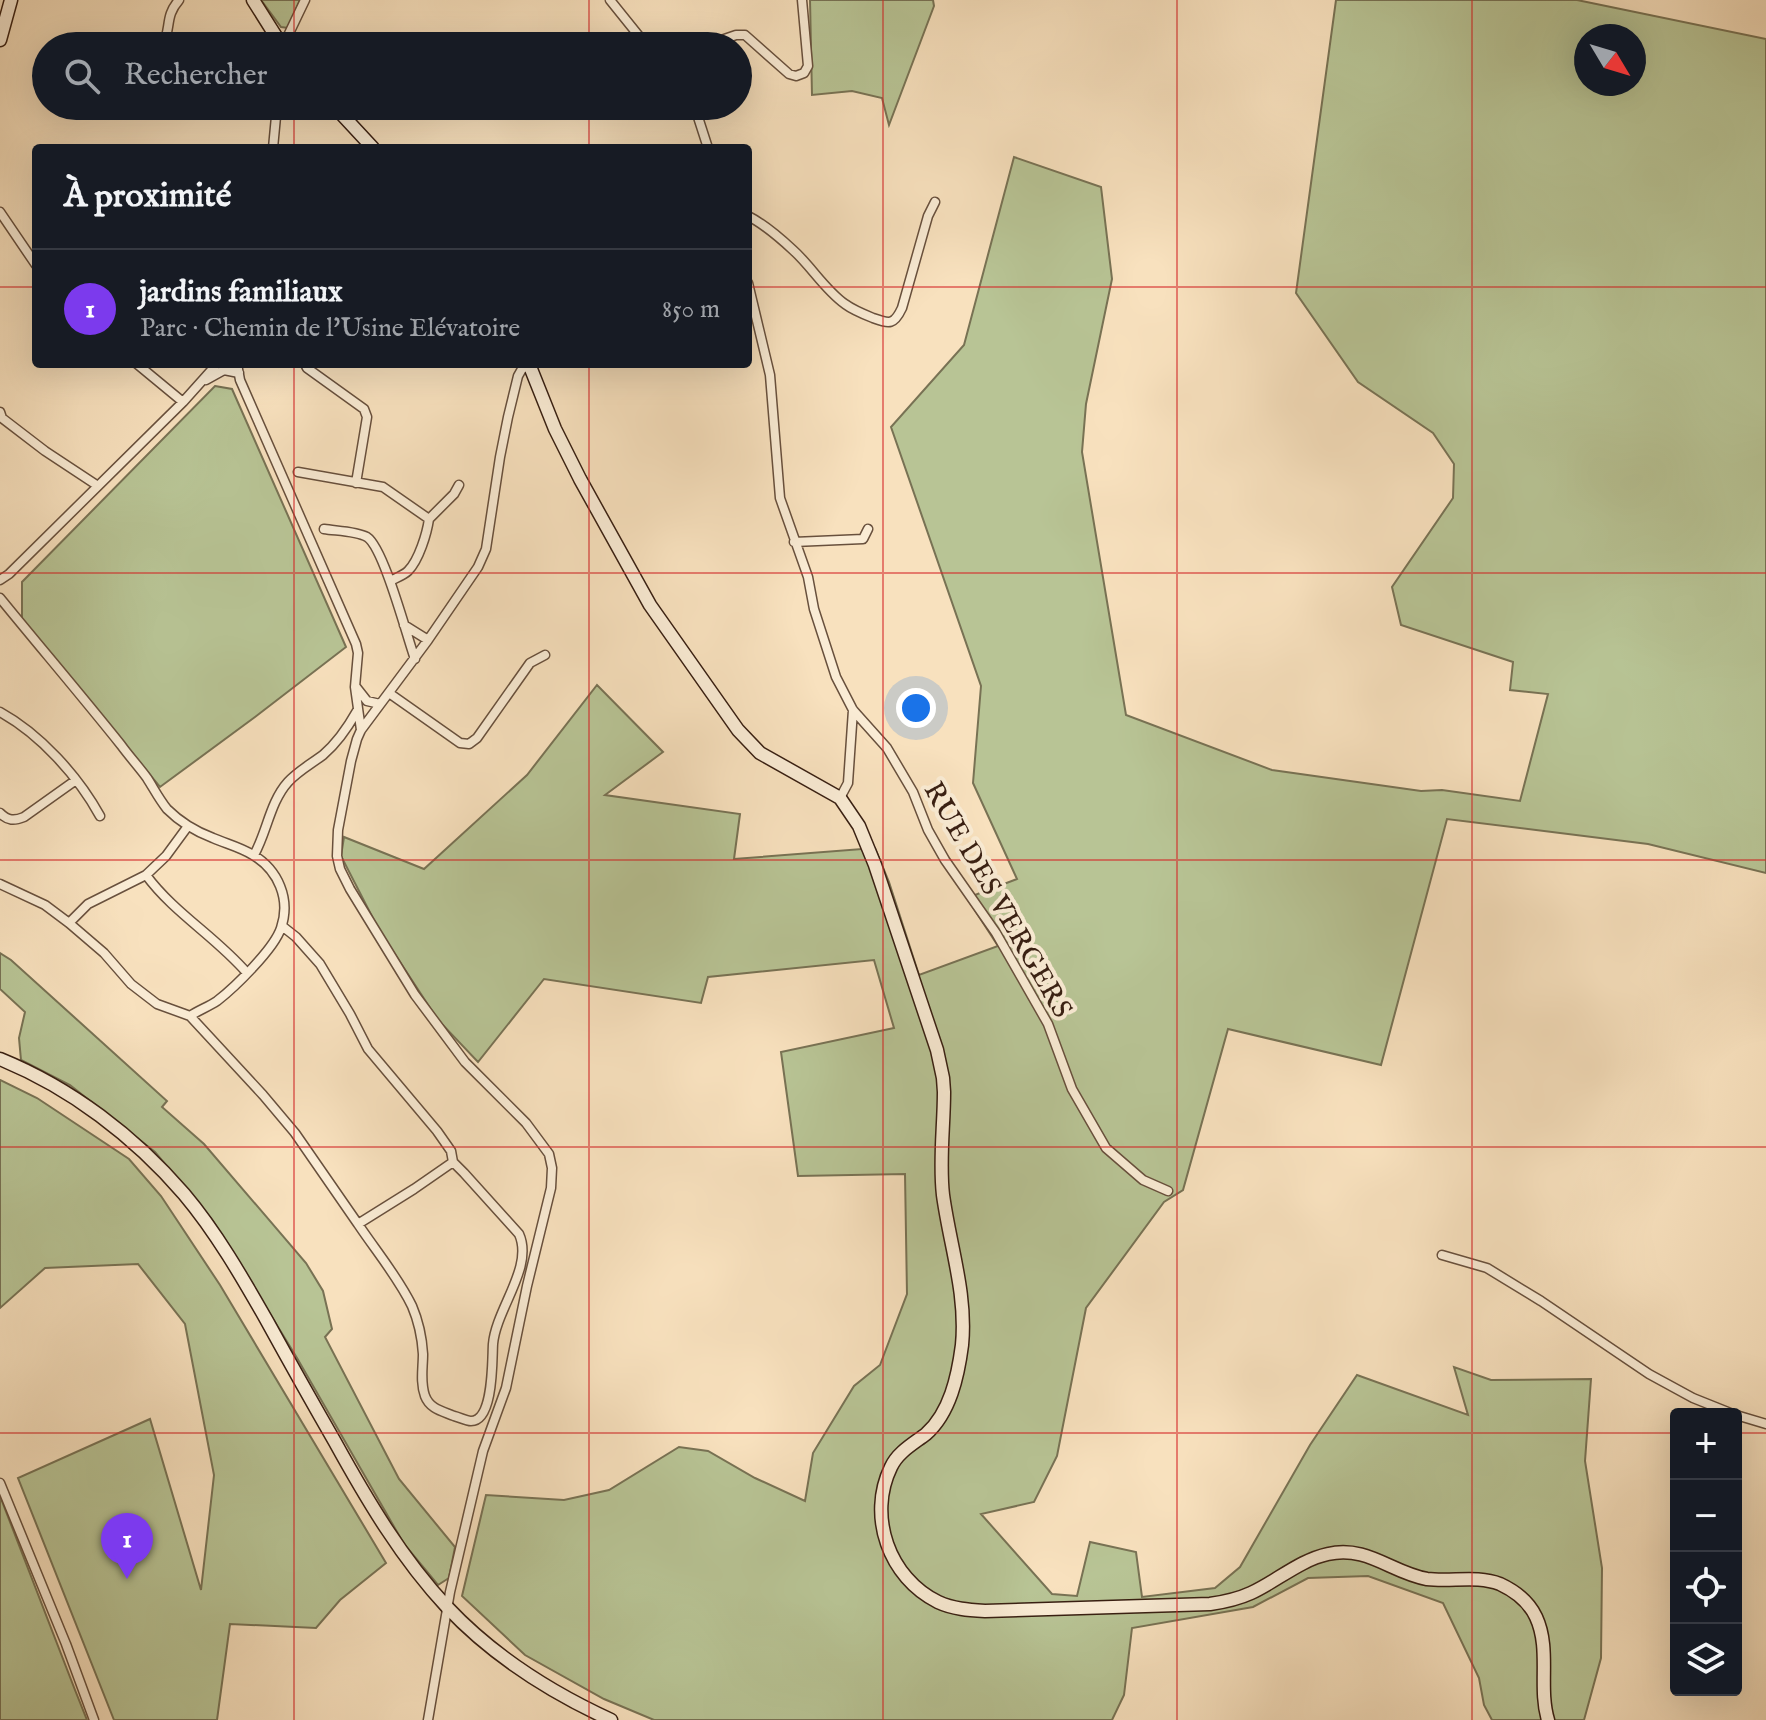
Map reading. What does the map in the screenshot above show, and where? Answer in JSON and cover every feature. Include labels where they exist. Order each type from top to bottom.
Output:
[{"type":"street","points":[[0,40],[11,0]]},
{"type":"street","points":[[168,32],[168,17],[179,0]]},
{"type":"street","points":[[253,0],[273,32]]},
{"type":"street","points":[[289,32],[305,0]]},
{"type":"street","points":[[610,0],[636,32]]},
{"type":"street","points":[[752,41],[789,74],[796,76],[804,73],[808,66],[802,0]]},
{"type":"street","points":[[273,144],[276,120]]},
{"type":"street","points":[[347,120],[369,144]]},
{"type":"street","points":[[697,120],[706,144]]},
{"type":"street","points":[[752,218],[792,249],[847,306],[891,322],[902,308],[928,216],[935,202]]},
{"type":"street","points":[[0,212],[32,254]]},
{"type":"street","name":"RUE DES VERGERS","points":[[752,300],[770,375],[780,498],[808,577],[814,609],[836,677],[853,710],[887,748],[913,792],[928,830],[945,860],[996,933],[1048,1024],[1072,1089],[1106,1148],[1143,1180],[1168,1191]]},
{"type":"street","points":[[142,368],[183,402]]},
{"type":"street","points":[[0,580],[183,402],[214,368]]},
{"type":"street","points":[[202,383],[224,370],[238,368],[240,380],[356,644],[355,687],[361,730]]},
{"type":"street","points":[[309,368],[364,409],[367,417],[356,483]]},
{"type":"street","points":[[428,1720],[447,1607],[483,1451],[506,1388],[524,1297],[551,1188],[552,1168],[549,1154],[526,1123],[465,1062],[415,995],[340,869],[338,830],[351,761],[361,730],[415,659],[478,567],[486,549],[508,417],[518,376],[523,368]]},
{"type":"street","points":[[531,368],[555,429],[580,479],[650,605],[738,730],[760,753],[840,798],[859,826],[941,1066],[944,1108],[942,1179],[962,1294],[962,1347],[948,1401],[937,1422],[898,1456],[884,1487],[882,1523],[887,1549],[907,1579],[939,1602],[957,1608],[985,1611],[1224,1602],[1252,1592],[1313,1558],[1339,1552],[1376,1559],[1427,1579],[1486,1580],[1516,1593],[1529,1605],[1536,1618],[1541,1633],[1543,1697],[1548,1720]]},
{"type":"street","points":[[0,412],[2,418],[45,451],[98,486]]},
{"type":"street","points":[[298,472],[383,487],[429,519]]},
{"type":"street","points":[[390,581],[412,567],[427,534],[429,519],[459,485]]},
{"type":"street","points":[[324,529],[365,536],[373,543],[390,581],[415,659]]},
{"type":"street","points":[[794,542],[863,539],[868,529]]},
{"type":"street","points":[[0,598],[120,744],[169,811],[188,826],[254,855],[280,883],[282,926],[276,938],[247,973],[216,1001],[190,1016]]},
{"type":"street","points":[[404,625],[428,640]]},
{"type":"street","points":[[389,693],[460,743],[469,744],[477,738],[530,663],[545,655]]},
{"type":"street","points":[[355,687],[367,701],[380,704]]},
{"type":"street","points":[[358,709],[370,717]]},
{"type":"street","points":[[254,855],[281,791],[300,771],[332,747],[358,709]]},
{"type":"street","points":[[840,798],[848,783],[853,710]]},
{"type":"street","points":[[0,712],[62,762],[88,794],[100,816]]},
{"type":"street","points":[[0,813],[16,821],[76,780]]},
{"type":"street","points":[[69,923],[88,904],[146,875],[166,856],[188,826]]},
{"type":"street","points":[[146,875],[168,902],[230,954],[247,973]]},
{"type":"street","points":[[0,884],[45,905],[69,923],[104,953],[142,994],[157,1004],[190,1016],[263,1095],[295,1133],[397,1280],[411,1306],[423,1350],[422,1384],[429,1404],[471,1421],[478,1419],[484,1413],[491,1387],[496,1325],[513,1287],[523,1242],[453,1162],[451,1151],[437,1131],[368,1049],[320,964],[282,926]]},
{"type":"street","points":[[0,1059],[48,1082],[100,1115],[147,1155],[185,1195],[234,1265],[375,1510],[400,1549],[447,1607],[498,1653],[558,1694],[611,1720]]},
{"type":"street","points":[[358,1224],[453,1162]]},
{"type":"street","points":[[1442,1255],[1487,1268],[1649,1374],[1693,1398],[1719,1408]]},
{"type":"street","points":[[1742,1416],[1766,1424]]},
{"type":"street","points":[[0,1483],[94,1720]]},
{"type":"green space","points":[[261,0],[300,0],[288,28],[281,27]]},
{"type":"green space","points":[[810,0],[933,0],[934,6],[889,125],[882,98],[852,91],[812,95]]},
{"type":"green space","points":[[1336,0],[1577,0],[1766,39],[1766,873],[1648,844],[1447,819],[1381,1065],[1228,1029],[1183,1190],[1164,1202],[1086,1308],[1057,1456],[1034,1502],[981,1514],[1052,1594],[1077,1596],[1090,1542],[1136,1552],[1142,1597],[1215,1588],[1240,1567],[1310,1445],[1357,1375],[1468,1415],[1454,1367],[1491,1380],[1591,1379],[1585,1461],[1602,1568],[1601,1658],[1584,1720],[1492,1720],[1484,1705],[1479,1678],[1443,1603],[1368,1576],[1308,1578],[1253,1607],[1132,1628],[1124,1695],[1112,1720],[654,1720],[604,1699],[525,1655],[462,1596],[486,1495],[564,1500],[609,1490],[679,1447],[708,1451],[755,1478],[805,1501],[813,1453],[854,1386],[880,1365],[907,1294],[905,1174],[798,1176],[781,1052],[894,1028],[874,960],[708,977],[701,1003],[544,979],[478,1062],[438,1020],[379,930],[341,856],[344,837],[424,869],[527,775],[597,685],[663,752],[605,795],[740,814],[734,859],[875,848],[919,975],[998,946],[967,898],[1017,879],[973,783],[981,686],[891,427],[964,345],[1014,157],[1101,187],[1112,279],[1086,404],[1082,452],[1126,715],[1272,770],[1520,801],[1548,694],[1510,690],[1513,662],[1401,625],[1392,587],[1453,498],[1454,464],[1433,433],[1358,382],[1296,293]]},
{"type":"green space","points":[[215,386],[232,389],[346,647],[160,787],[22,619],[22,582]]},
{"type":"green space","points":[[0,953],[167,1101],[162,1107],[204,1144],[306,1263],[323,1291],[332,1329],[325,1337],[399,1479],[455,1547],[449,1578],[438,1585],[404,1544],[297,1358],[213,1221],[155,1152],[70,1085],[21,1060],[19,1038],[25,1012],[0,989]]},
{"type":"green space","points":[[0,1080],[37,1098],[129,1159],[161,1196],[220,1285],[386,1563],[340,1600],[316,1628],[230,1624],[217,1720],[114,1720],[18,1478],[150,1419],[201,1590],[214,1475],[185,1324],[138,1264],[45,1268],[0,1308]]},
{"type":"green space","points":[[0,1496],[75,1690],[87,1720],[0,1720]]},
{"type":"place","name":"jardins familiaux","points":[[127,1579]]}]
